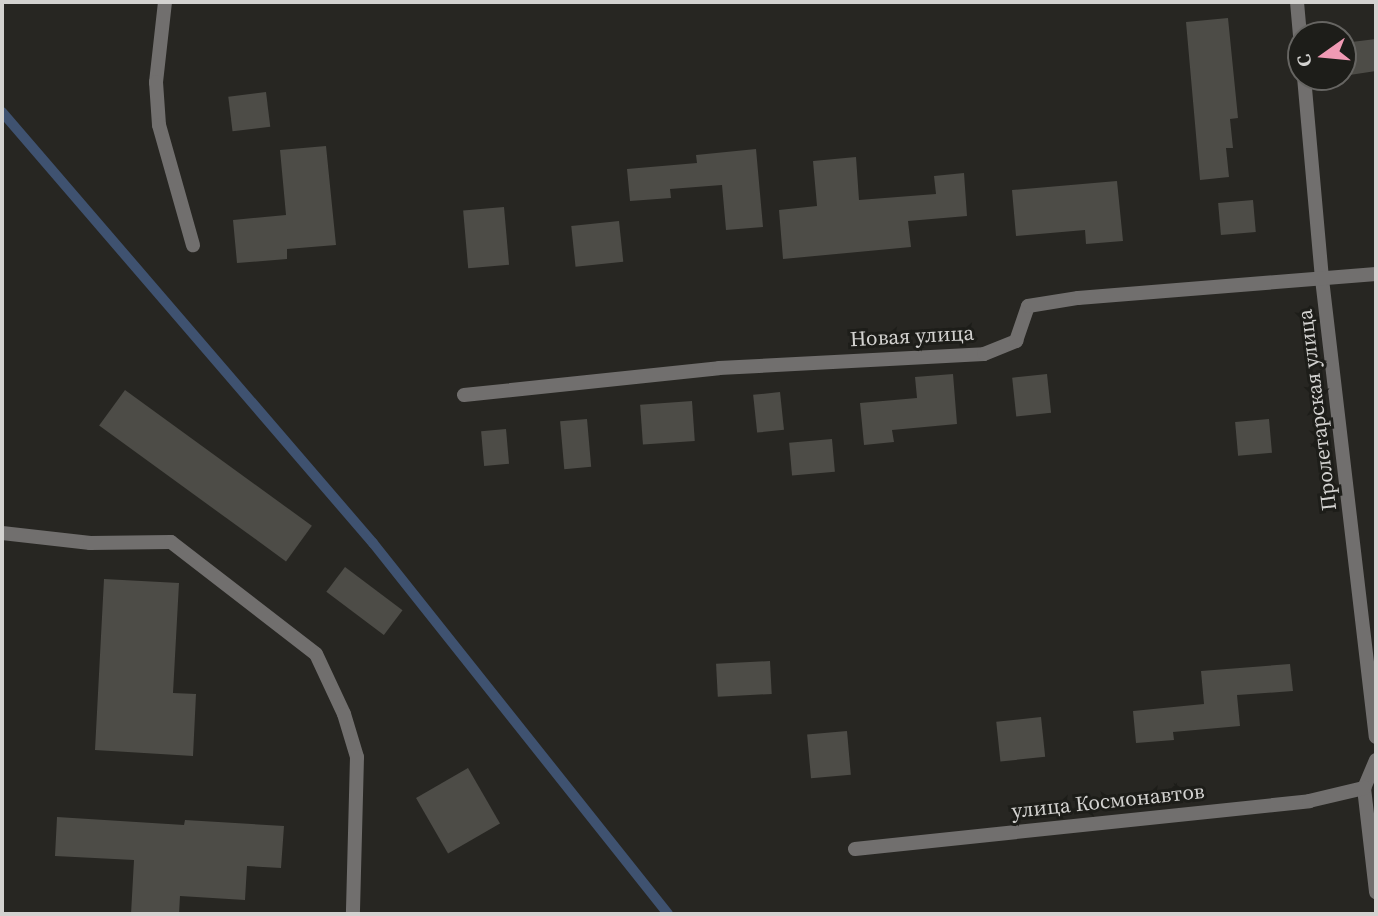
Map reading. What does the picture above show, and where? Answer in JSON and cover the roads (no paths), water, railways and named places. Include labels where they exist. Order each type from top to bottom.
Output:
[{"type":"street","points":[[165,2],[156,82],[159,125],[193,245]]},
{"type":"street","points":[[1297,2],[1299,21]]},
{"type":"street","name":"Пролетарская улица","points":[[1305,91],[1322,279],[1376,737]]},
{"type":"street","name":"Новая улица","points":[[464,395],[719,368],[984,354],[1017,341],[1028,306],[1077,298],[1376,274]]},
{"type":"street","points":[[2,533],[90,543],[171,542],[316,654],[344,714],[358,757],[353,914]]},
{"type":"street","points":[[1376,760],[1364,788],[1376,892]]},
{"type":"street","points":[[1364,788],[1376,798]]},
{"type":"street","name":"улица Космонавтов","points":[[855,849],[1308,801],[1364,788]]},
{"type":"waterway","points":[[2,112],[373,543],[668,914]]}]
